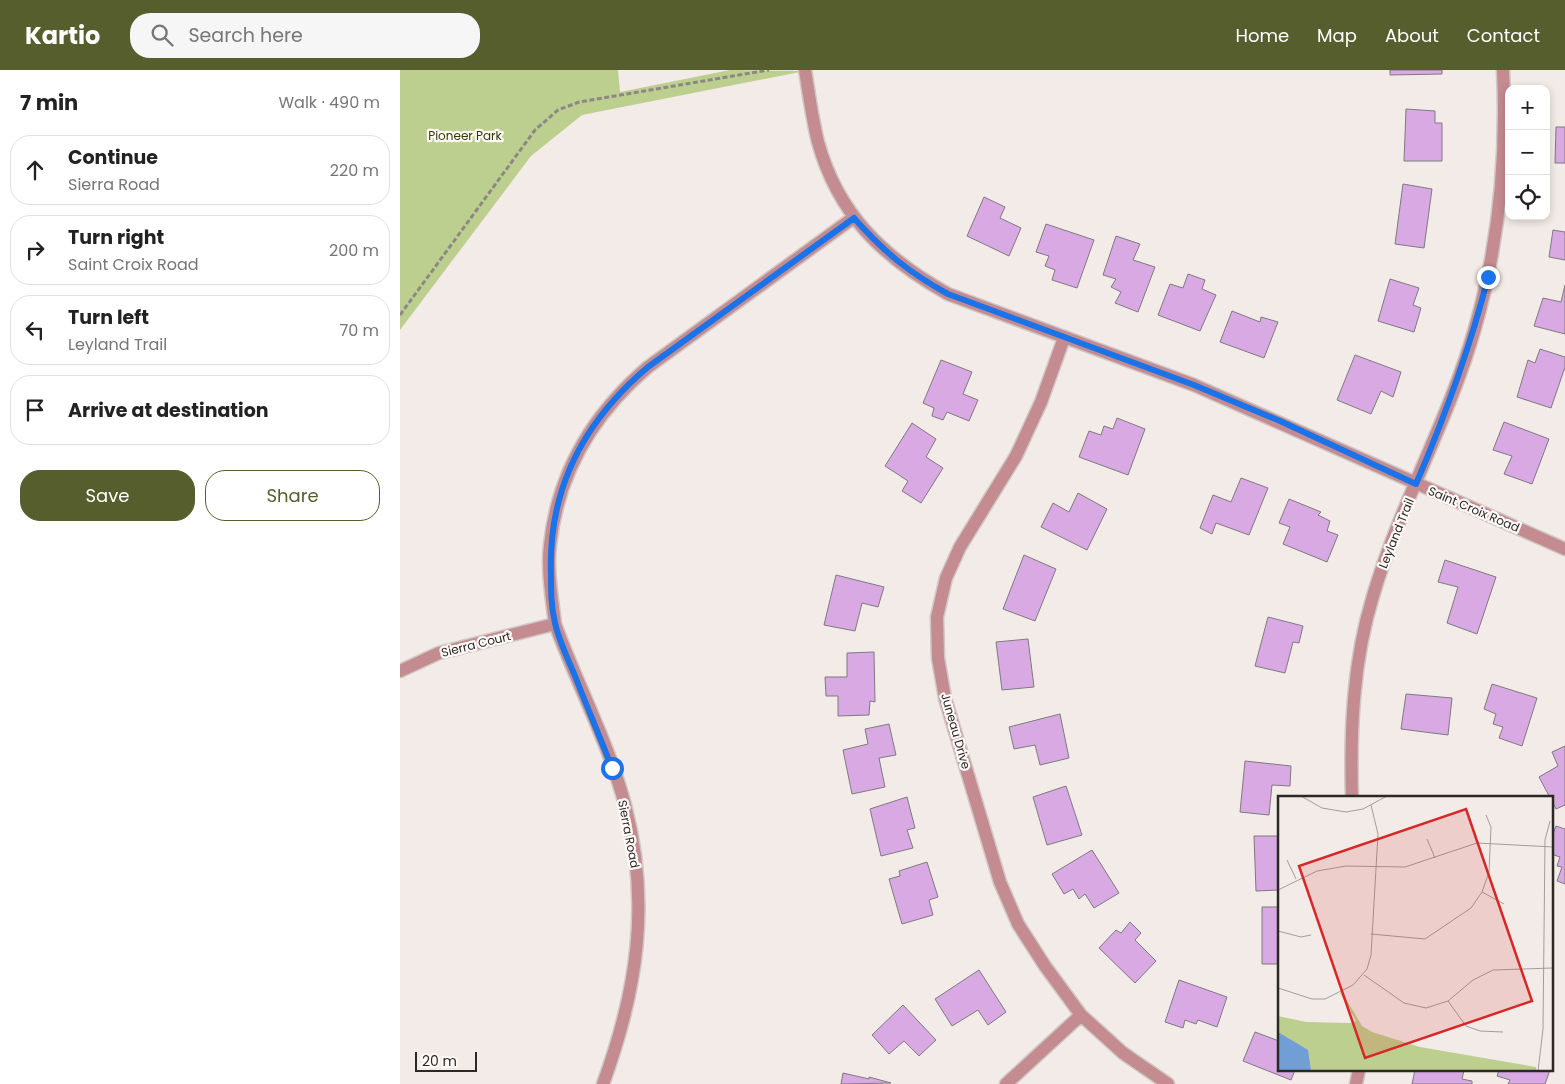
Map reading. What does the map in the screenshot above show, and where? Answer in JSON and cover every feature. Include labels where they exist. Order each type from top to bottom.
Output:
[{"type":"street","name":"Saint Croix Road","points":[[804,70],[818,141],[828,173],[854,218],[881,249],[914,275],[948,294],[1194,385],[1280,421],[1416,484],[1565,549]]},
{"type":"street","name":"Leyland Trail","points":[[1352,796],[1350,743],[1362,641],[1373,596],[1382,569],[1457,385],[1475,328],[1488,277],[1504,159],[1503,70]]},
{"type":"street","name":"Sierra Road","points":[[603,1084],[628,1009],[634,974],[638,931],[638,890],[635,857],[625,805],[555,624],[551,596],[550,546],[560,493],[576,455],[599,416],[626,386],[648,367],[854,218]]},
{"type":"street","name":"Juneau Drive","points":[[1064,338],[1041,402],[1016,456],[960,547],[946,578],[937,617],[938,658],[945,698],[1000,882],[1018,924],[1045,966],[1081,1015],[1124,1053],[1168,1084]]},
{"type":"street","name":"Sierra Court","points":[[400,672],[439,654],[555,624]]},
{"type":"street","points":[[1006,1084],[1081,1015]]},
{"type":"path","points":[[400,315],[535,130],[558,110],[579,102],[769,70]]},
{"type":"green space","name":"Pioneer Park","points":[[400,70],[618,70],[620,92],[730,70],[805,71],[582,115],[531,156],[400,330]]},
{"type":"building","points":[[1390,70],[1442,70],[1442,74],[1390,75]]},
{"type":"building","points":[[1406,109],[1435,111],[1435,123],[1442,123],[1442,161],[1404,161]]},
{"type":"building","points":[[1556,127],[1565,127],[1565,163],[1555,163]]},
{"type":"building","points":[[1403,184],[1432,189],[1424,248],[1395,244]]},
{"type":"building","points":[[984,197],[1005,207],[1000,218],[1021,228],[1009,256],[967,236]]},
{"type":"building","points":[[1046,224],[1094,240],[1077,288],[1052,280],[1055,270],[1045,266],[1049,256],[1036,252]]},
{"type":"building","points":[[1553,230],[1565,232],[1565,260],[1549,257]]},
{"type":"building","points":[[1116,236],[1140,244],[1133,260],[1155,267],[1138,312],[1115,303],[1121,292],[1111,287],[1116,279],[1103,275]]},
{"type":"building","points":[[1188,274],[1205,280],[1202,289],[1216,295],[1200,331],[1158,315],[1170,284],[1183,288]]},
{"type":"building","points":[[1390,279],[1419,288],[1413,305],[1421,308],[1414,332],[1378,321]]},
{"type":"building","points":[[1565,285],[1565,334],[1534,326],[1543,298],[1561,302]]},
{"type":"building","points":[[1232,311],[1260,322],[1261,317],[1278,322],[1264,358],[1220,342]]},
{"type":"building","points":[[1540,349],[1565,357],[1565,367],[1551,408],[1517,397],[1528,360],[1535,363]]},
{"type":"building","points":[[1355,355],[1401,372],[1393,397],[1381,391],[1371,414],[1337,400]]},
{"type":"building","points":[[941,360],[972,372],[963,394],[978,400],[969,421],[947,412],[943,420],[932,416],[934,408],[923,403]]},
{"type":"building","points":[[1117,418],[1145,429],[1128,475],[1079,457],[1089,431],[1101,435],[1104,426],[1113,429]]},
{"type":"building","points":[[1504,422],[1549,439],[1532,484],[1504,474],[1512,456],[1493,450]]},
{"type":"building","points":[[912,423],[936,439],[926,457],[943,468],[921,503],[902,491],[908,481],[885,466]]},
{"type":"building","points":[[1241,478],[1268,488],[1249,535],[1216,523],[1212,534],[1200,528],[1213,495],[1231,502]]},
{"type":"building","points":[[1078,493],[1107,509],[1087,550],[1041,527],[1053,503],[1069,512]]},
{"type":"building","points":[[1289,499],[1321,512],[1318,515],[1330,521],[1327,531],[1338,535],[1327,562],[1283,544],[1290,527],[1279,523]]},
{"type":"building","points":[[1024,555],[1056,569],[1035,621],[1003,609]]},
{"type":"building","points":[[1445,560],[1496,577],[1477,634],[1447,623],[1458,587],[1438,582]]},
{"type":"building","points":[[836,575],[884,587],[878,607],[862,603],[855,631],[824,625]]},
{"type":"building","points":[[1268,617],[1303,626],[1299,643],[1293,642],[1285,673],[1255,666]]},
{"type":"building","points":[[1028,639],[1034,687],[1002,690],[996,642]]},
{"type":"building","points":[[874,652],[875,702],[870,701],[869,715],[838,716],[838,696],[826,696],[825,677],[847,677],[847,653]]},
{"type":"building","points":[[1492,684],[1537,698],[1522,746],[1499,738],[1503,727],[1493,724],[1496,714],[1484,709]]},
{"type":"building","points":[[1406,694],[1452,698],[1448,735],[1401,729]]},
{"type":"building","points":[[1060,714],[1069,758],[1040,765],[1035,745],[1014,749],[1009,727]]},
{"type":"building","points":[[889,724],[896,755],[879,758],[885,787],[852,794],[843,750],[868,744],[865,729]]},
{"type":"building","points":[[1565,746],[1565,805],[1556,809],[1552,801],[1552,796],[1549,796],[1539,777],[1558,766],[1552,752]]},
{"type":"building","points":[[1245,761],[1291,766],[1290,786],[1272,785],[1269,815],[1240,812]]},
{"type":"building","points":[[1066,786],[1082,835],[1047,845],[1033,797]]},
{"type":"building","points":[[907,797],[915,828],[907,830],[913,848],[881,856],[870,809]]},
{"type":"building","points":[[1556,826],[1565,829],[1565,884],[1557,881],[1562,867],[1557,866],[1560,857],[1552,854],[1552,837]]},
{"type":"building","points":[[1254,836],[1278,836],[1278,890],[1256,891]]},
{"type":"building","points":[[1092,850],[1119,893],[1094,908],[1085,894],[1079,899],[1073,889],[1064,894],[1052,874]]},
{"type":"building","points":[[927,862],[938,897],[929,900],[933,915],[902,924],[889,879],[900,876],[899,871]]},
{"type":"building","points":[[1262,907],[1278,907],[1278,964],[1262,964]]},
{"type":"building","points":[[1130,922],[1141,933],[1135,940],[1156,961],[1135,983],[1099,948],[1116,930],[1121,933]]},
{"type":"building","points":[[979,970],[1006,1012],[988,1025],[978,1010],[952,1026],[935,999]]},
{"type":"building","points":[[1179,980],[1227,997],[1217,1027],[1198,1020],[1196,1024],[1185,1020],[1183,1028],[1165,1022]]},
{"type":"building","points":[[903,1005],[936,1040],[919,1056],[904,1041],[889,1054],[872,1035]]},
{"type":"building","points":[[1255,1032],[1278,1041],[1278,1072],[1294,1072],[1291,1080],[1243,1061]]},
{"type":"building","points":[[1415,1072],[1464,1072],[1462,1079],[1472,1081],[1472,1084],[1412,1084]]},
{"type":"building","points":[[1498,1072],[1549,1072],[1545,1084],[1508,1084],[1510,1080],[1497,1076]]},
{"type":"building","points":[[843,1073],[869,1079],[869,1077],[891,1083],[841,1084]]},
{"type":"route","points":[[612,768],[555,624],[551,596],[550,546],[560,493],[576,455],[599,416],[626,386],[648,367],[854,218],[881,249],[914,275],[948,294],[1194,385],[1280,421],[1416,484],[1457,385],[1475,328],[1488,277]]}]
